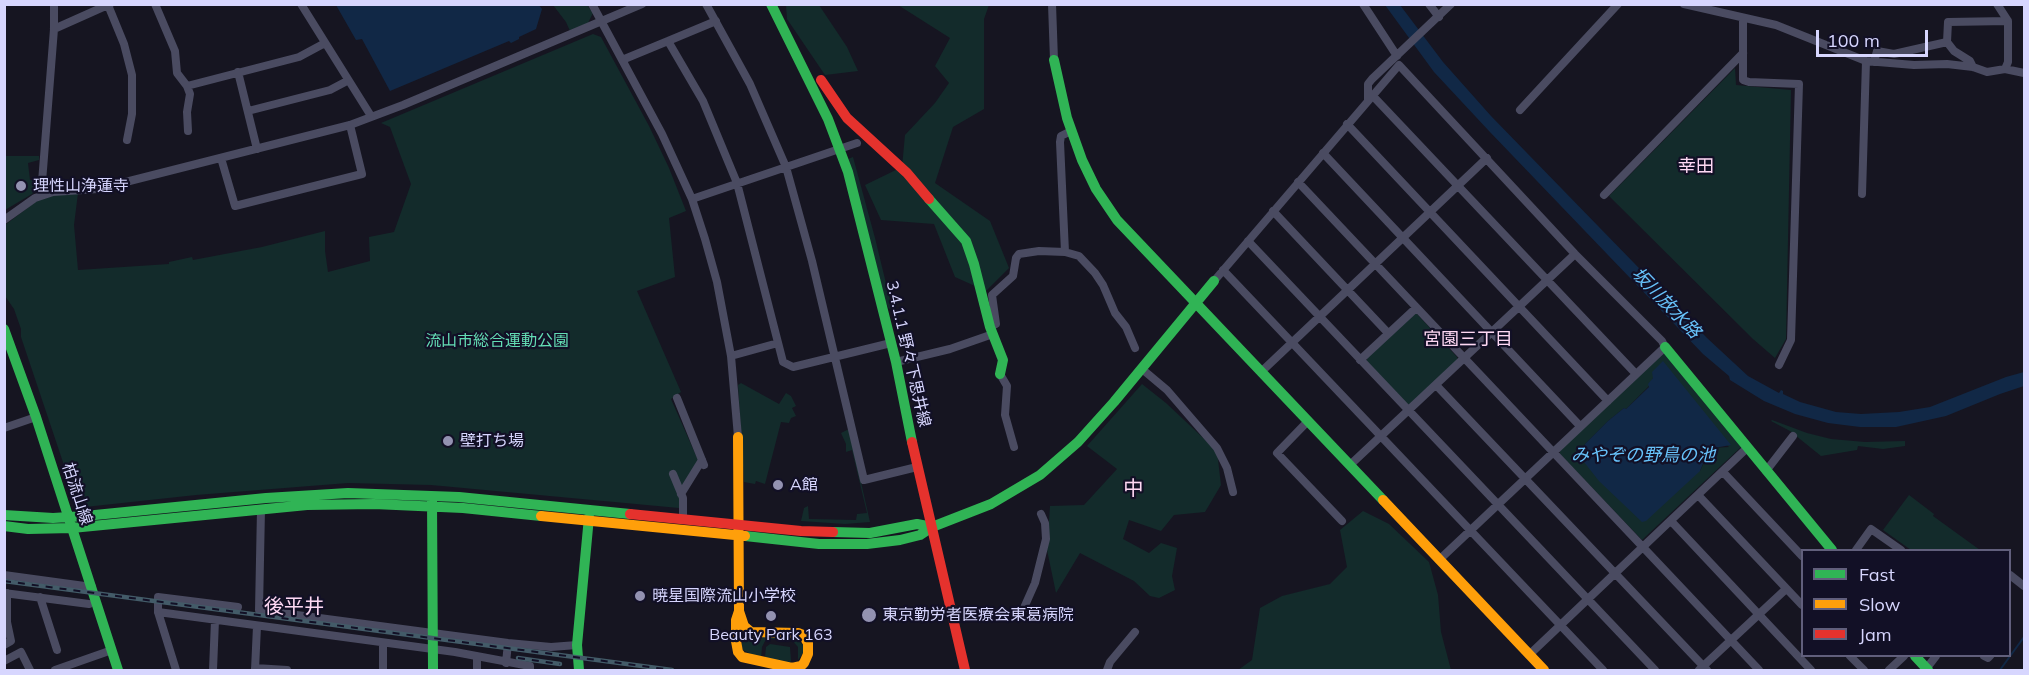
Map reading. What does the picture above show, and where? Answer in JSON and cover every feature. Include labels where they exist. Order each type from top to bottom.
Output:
[{"type":"street","points":[[41,195],[54,4]]},
{"type":"street","points":[[155,4],[175,51],[177,73],[187,86],[190,99],[187,112],[189,131]]},
{"type":"street","points":[[301,4],[347,81],[371,116]]},
{"type":"street","points":[[592,4],[662,134],[692,199],[717,282],[731,356],[738,437],[739,611],[744,626],[755,633],[803,635],[808,643],[807,658],[801,666],[792,668],[742,657],[736,646],[736,620],[739,611]]},
{"type":"street","points":[[4,220],[24,204],[41,195],[63,190],[98,189],[350,124],[403,105],[642,4]]},
{"type":"street","points":[[706,4],[750,84],[786,167],[812,261],[864,480],[917,467]]},
{"type":"street","name":"3.4.1.1 野々下思井線","points":[[771,4],[828,119],[856,201],[896,362],[917,467],[965,670]]},
{"type":"street","points":[[1052,4],[1054,60],[1071,131],[1090,179],[1104,202],[1133,238],[1544,670]]},
{"type":"street","points":[[1363,4],[1399,54]]},
{"type":"street","points":[[1430,4],[1437,18]]},
{"type":"street","points":[[1451,4],[1368,84],[1370,98],[1458,185],[1636,374]]},
{"type":"street","points":[[1520,110],[1618,4]]},
{"type":"street","points":[[1684,4],[1776,25],[1870,61],[1914,65],[1947,64],[1973,67],[1987,72],[2005,69],[2025,73]]},
{"type":"street","points":[[1997,4],[2008,21],[2008,62],[2005,69]]},
{"type":"street","points":[[54,29],[109,5],[124,44],[132,75],[132,114],[127,140]]},
{"type":"street","points":[[1743,19],[1743,80],[1799,84],[1791,340],[1779,365]]},
{"type":"street","points":[[622,60],[716,21]]},
{"type":"street","points":[[1973,67],[1970,61],[1954,51],[1947,42],[1948,22],[2008,21]]},
{"type":"street","points":[[668,41],[703,101],[737,183],[783,362],[793,367],[891,343]]},
{"type":"street","points":[[1862,194],[1870,61],[1877,51],[1894,54],[1947,42]]},
{"type":"street","points":[[187,86],[299,57],[325,43]]},
{"type":"street","points":[[1604,195],[1743,53]]},
{"type":"street","points":[[4,515],[69,517],[328,493],[739,530],[846,534],[879,532],[917,524],[932,527],[991,504],[1040,475],[1078,442],[1399,65],[1575,254],[1662,340],[1747,448],[1831,549]]},
{"type":"street","points":[[238,72],[257,149]]},
{"type":"street","points":[[821,80],[847,118],[908,173],[961,233],[971,253],[991,331],[1003,360],[1000,374],[1007,386],[1005,415],[1014,447]]},
{"type":"street","points":[[248,111],[330,90],[347,81]]},
{"type":"street","points":[[222,158],[235,206],[362,174],[350,124]]},
{"type":"street","points":[[1347,124],[1608,401]]},
{"type":"street","points":[[1065,252],[1060,142],[1061,136],[1071,131]]},
{"type":"street","points":[[692,199],[857,143]]},
{"type":"street","points":[[1323,153],[1581,426]]},
{"type":"street","points":[[1261,372],[1487,158]]},
{"type":"street","points":[[1298,182],[1759,670]]},
{"type":"street","points":[[1273,211],[1388,333]]},
{"type":"street","points":[[1248,241],[1654,670]]},
{"type":"street","points":[[896,362],[950,349],[991,331],[996,324],[992,295],[1013,276],[1016,258],[1019,254],[1039,251],[1065,252],[1079,256],[1103,285],[1115,313],[1126,327],[1135,348]]},
{"type":"street","points":[[1350,465],[1575,254]]},
{"type":"street","points":[[1223,270],[1603,670]]},
{"type":"street","points":[[1360,360],[1416,308]]},
{"type":"street","name":"柏流山線","points":[[4,329],[36,417],[118,670]]},
{"type":"street","points":[[731,356],[778,344]]},
{"type":"street","points":[[1439,560],[1665,346]]},
{"type":"street","points":[[1142,369],[1167,390],[1217,448],[1227,468],[1233,492]]},
{"type":"street","points":[[1436,385],[1616,573],[1703,669],[1786,589]]},
{"type":"street","points":[[677,398],[703,462],[681,494]]},
{"type":"street","points":[[4,428],[36,417]]},
{"type":"street","points":[[1308,421],[1277,453],[1342,521]]},
{"type":"street","points":[[1766,471],[1793,436]]},
{"type":"street","points":[[1529,655],[1747,448]]},
{"type":"street","points":[[1722,472],[1801,554]]},
{"type":"street","points":[[673,474],[683,498],[683,519]]},
{"type":"street","points":[[1698,495],[1801,603]]},
{"type":"street","points":[[4,526],[28,529],[72,528],[261,509],[328,504],[432,501]]},
{"type":"street","points":[[432,501],[433,670]]},
{"type":"street","points":[[261,509],[259,609],[508,643],[551,647],[577,645]]},
{"type":"street","points":[[1023,610],[1035,584],[1046,539],[1045,523],[1041,514]]},
{"type":"street","points":[[590,516],[683,519],[739,530]]},
{"type":"street","points":[[579,670],[577,645],[590,516]]},
{"type":"street","points":[[1671,521],[1811,670]]},
{"type":"street","points":[[1857,549],[1871,529],[1900,549]]},
{"type":"street","points":[[4,576],[92,587]]},
{"type":"street","points":[[2011,576],[2025,586]]},
{"type":"street","points":[[4,645],[11,641],[7,622],[6,593],[89,604]]},
{"type":"street","points":[[39,597],[57,650]]},
{"type":"street","points":[[176,670],[158,612],[158,597],[238,607]]},
{"type":"street","points":[[158,612],[433,649],[530,666],[530,670]]},
{"type":"street","points":[[274,628],[276,612]]},
{"type":"street","points":[[213,670],[215,620]]},
{"type":"street","points":[[257,626],[255,669],[287,670]]},
{"type":"street","points":[[736,646],[748,630]]},
{"type":"street","points":[[1107,670],[1110,662],[1134,632]]},
{"type":"street","points":[[383,643],[383,670]]},
{"type":"street","points":[[506,663],[508,643]]},
{"type":"street","points":[[60,670],[112,650]]},
{"type":"street","points":[[4,661],[21,652],[30,670]]},
{"type":"street","points":[[1851,657],[1864,670]]},
{"type":"street","points":[[1889,670],[1903,657]]},
{"type":"street","points":[[1916,657],[1927,670],[1935,657]]},
{"type":"street","points":[[477,658],[477,670]]},
{"type":"green space","points":[[553,5],[587,5],[593,13],[588,23],[570,31]]},
{"type":"green space","points":[[786,5],[819,5],[847,47],[858,71],[825,75],[787,19]]},
{"type":"green space","points":[[898,5],[989,5],[984,19],[984,109],[953,127],[935,183],[990,221],[1009,268],[986,291],[955,277],[934,224],[881,220],[865,185],[902,167],[905,135],[935,103],[949,83],[935,66],[950,38]]},
{"type":"green space","name":"流山市総合運動公園","points":[[593,34],[601,37],[649,126],[686,211],[669,218],[675,277],[637,291],[681,392],[671,399],[698,460],[684,485],[679,486],[679,508],[431,485],[348,483],[196,495],[85,507],[77,504],[21,337],[21,329],[14,309],[5,296],[5,225],[38,200],[59,194],[78,193],[74,225],[78,270],[169,264],[169,262],[192,257],[193,260],[262,247],[325,231],[328,272],[370,261],[369,237],[394,232],[411,184],[390,127],[381,123]]},
{"type":"green space","points":[[1735,68],[1736,85],[1791,90],[1786,339],[1775,358],[1609,196]]},
{"type":"green space","name":"理性山浄蓮寺","points":[[5,156],[39,156],[39,160],[28,163],[30,180],[37,180],[36,189],[32,194],[5,210]]},
{"type":"green space","points":[[853,157],[892,308],[889,309],[848,159]]},
{"type":"green space","points":[[1414,314],[1417,314],[1458,360],[1411,404],[1407,404],[1367,362],[1367,358]]},
{"type":"green space","points":[[1662,354],[1666,354],[1741,447],[1642,540],[1560,454],[1560,450]],"holes":[[[1653,378],[1729,447],[1714,448],[1708,454],[1700,471],[1580,453],[1585,444],[1608,421],[1624,408],[1626,409],[1649,386]]]},
{"type":"green space","points":[[741,383],[779,404],[786,393],[791,396],[796,406],[792,408],[796,416],[791,418],[789,423],[781,422],[765,484],[756,481],[755,484],[744,482],[738,385]]},
{"type":"green space","points":[[1142,384],[1166,403],[1217,451],[1221,485],[1205,512],[1174,515],[1161,531],[1129,520],[1123,539],[1149,553],[1161,543],[1177,548],[1172,576],[1175,590],[1159,598],[1150,596],[1134,581],[1080,553],[1056,593],[1047,550],[1050,506],[1084,505],[1117,469],[1087,446]]},
{"type":"green space","points":[[1772,420],[1831,439],[1865,442],[1905,441],[1905,446],[1883,449],[1858,446],[1857,450],[1821,456]]},
{"type":"green space","points":[[849,429],[870,522],[845,524],[801,521],[804,508],[808,506],[809,519],[856,520],[857,514],[867,513],[852,450],[846,452],[846,444],[841,433]]},
{"type":"green space","points":[[1909,495],[1934,514],[1933,516],[1979,549],[1910,549],[1883,530]]},
{"type":"green space","points":[[1363,511],[1389,524],[1429,562],[1438,595],[1441,632],[1451,670],[1238,670],[1252,660],[1260,608],[1282,596],[1330,584],[1347,567],[1340,530]]},
{"type":"green space","points":[[787,636],[796,638],[803,645],[803,653],[798,660],[798,647],[791,639],[765,641],[761,659],[743,650],[741,644],[747,637]]},
{"type":"green space","points":[[770,644],[790,647],[791,661],[789,664],[765,657],[766,647]]},
{"type":"water","points":[[538,4],[542,9],[536,29],[519,39],[511,43],[509,41],[390,91],[362,39],[356,40],[336,5]]},
{"type":"water","name":"坂川放水路","points":[[1385,5],[1400,5],[1443,62],[1491,116],[1707,338],[1748,376],[1779,393],[1783,391],[1783,394],[1800,402],[1836,412],[1861,414],[1899,412],[1930,407],[2024,372],[2024,386],[1946,416],[1896,427],[1860,427],[1828,423],[1795,414],[1764,401],[1730,380],[1729,376],[1703,354],[1489,131],[1434,72]]},
{"type":"water","name":"みやぞの野鳥の池","points":[[1663,361],[1731,445],[1714,448],[1707,454],[1700,471],[1646,521],[1642,522],[1599,481],[1580,457],[1580,453],[1585,444],[1608,421],[1624,408],[1626,409],[1649,387],[1648,384],[1653,378],[1652,372]]},
{"type":"waterway","points":[[2011,655],[2024,637]]},
{"type":"waterway","points":[[2000,670],[2009,657]]},
{"type":"railway","points":[[4,581],[672,670]]},
{"type":"railway","points":[[518,658],[560,664]]},
{"type":"traffic: fast","points":[[771,4],[828,119],[848,172],[896,362],[912,442]]},
{"type":"traffic: fast","points":[[1054,60],[1067,118],[1082,160],[1096,189],[1117,220],[1383,500]]},
{"type":"traffic: fast","points":[[929,199],[966,241],[990,327],[1003,360],[1000,374]]},
{"type":"traffic: fast","points":[[745,536],[819,544],[867,544],[900,540],[920,535],[932,527],[991,504],[1040,475],[1078,442],[1214,281]]},
{"type":"traffic: fast","points":[[4,329],[36,417],[118,670]]},
{"type":"traffic: fast","points":[[1665,347],[1831,549]]},
{"type":"traffic: fast","points":[[4,515],[53,518],[85,516],[266,498],[348,493],[459,497],[630,514]]},
{"type":"traffic: fast","points":[[432,500],[433,670]]},
{"type":"traffic: fast","points":[[4,526],[28,529],[72,528],[307,505],[374,504],[463,508],[541,516]]},
{"type":"traffic: fast","points":[[579,670],[577,645],[589,517]]},
{"type":"traffic: fast","points":[[833,532],[870,533],[917,524],[932,527]]},
{"type":"traffic: fast","points":[[1916,657],[1928,670]]},
{"type":"traffic: slow","points":[[738,437],[739,611],[744,626],[751,632],[803,635],[808,643],[808,654],[804,663],[792,668],[742,657],[738,652],[736,641],[736,620],[739,611]]},
{"type":"traffic: slow","points":[[1383,500],[1544,670]]},
{"type":"traffic: slow","points":[[541,516],[745,536]]},
{"type":"traffic: jam","points":[[821,80],[847,118],[907,173],[929,199]]},
{"type":"traffic: jam","points":[[912,442],[965,670]]},
{"type":"traffic: jam","points":[[630,514],[801,531],[833,532]]},
{"type":"place","name":"理性山浄蓮寺","points":[[21,186]]},
{"type":"place","name":"壁打ち場","points":[[448,441]]},
{"type":"place","name":"A館","points":[[778,485]]},
{"type":"place","name":"暁星国際流山小学校","points":[[640,596]]},
{"type":"place","name":"東京勤労者医療会東葛病院","points":[[869,615]]},
{"type":"place","name":"Beauty Park 163","points":[[771,616]]},
{"type":"district","name":"幸田","points":[[1696,167]]},
{"type":"district","name":"宮園三丁目","points":[[1468,340]]},
{"type":"district","name":"中","points":[[1133,489]]},
{"type":"district","name":"後平井","points":[[294,607]]}]
